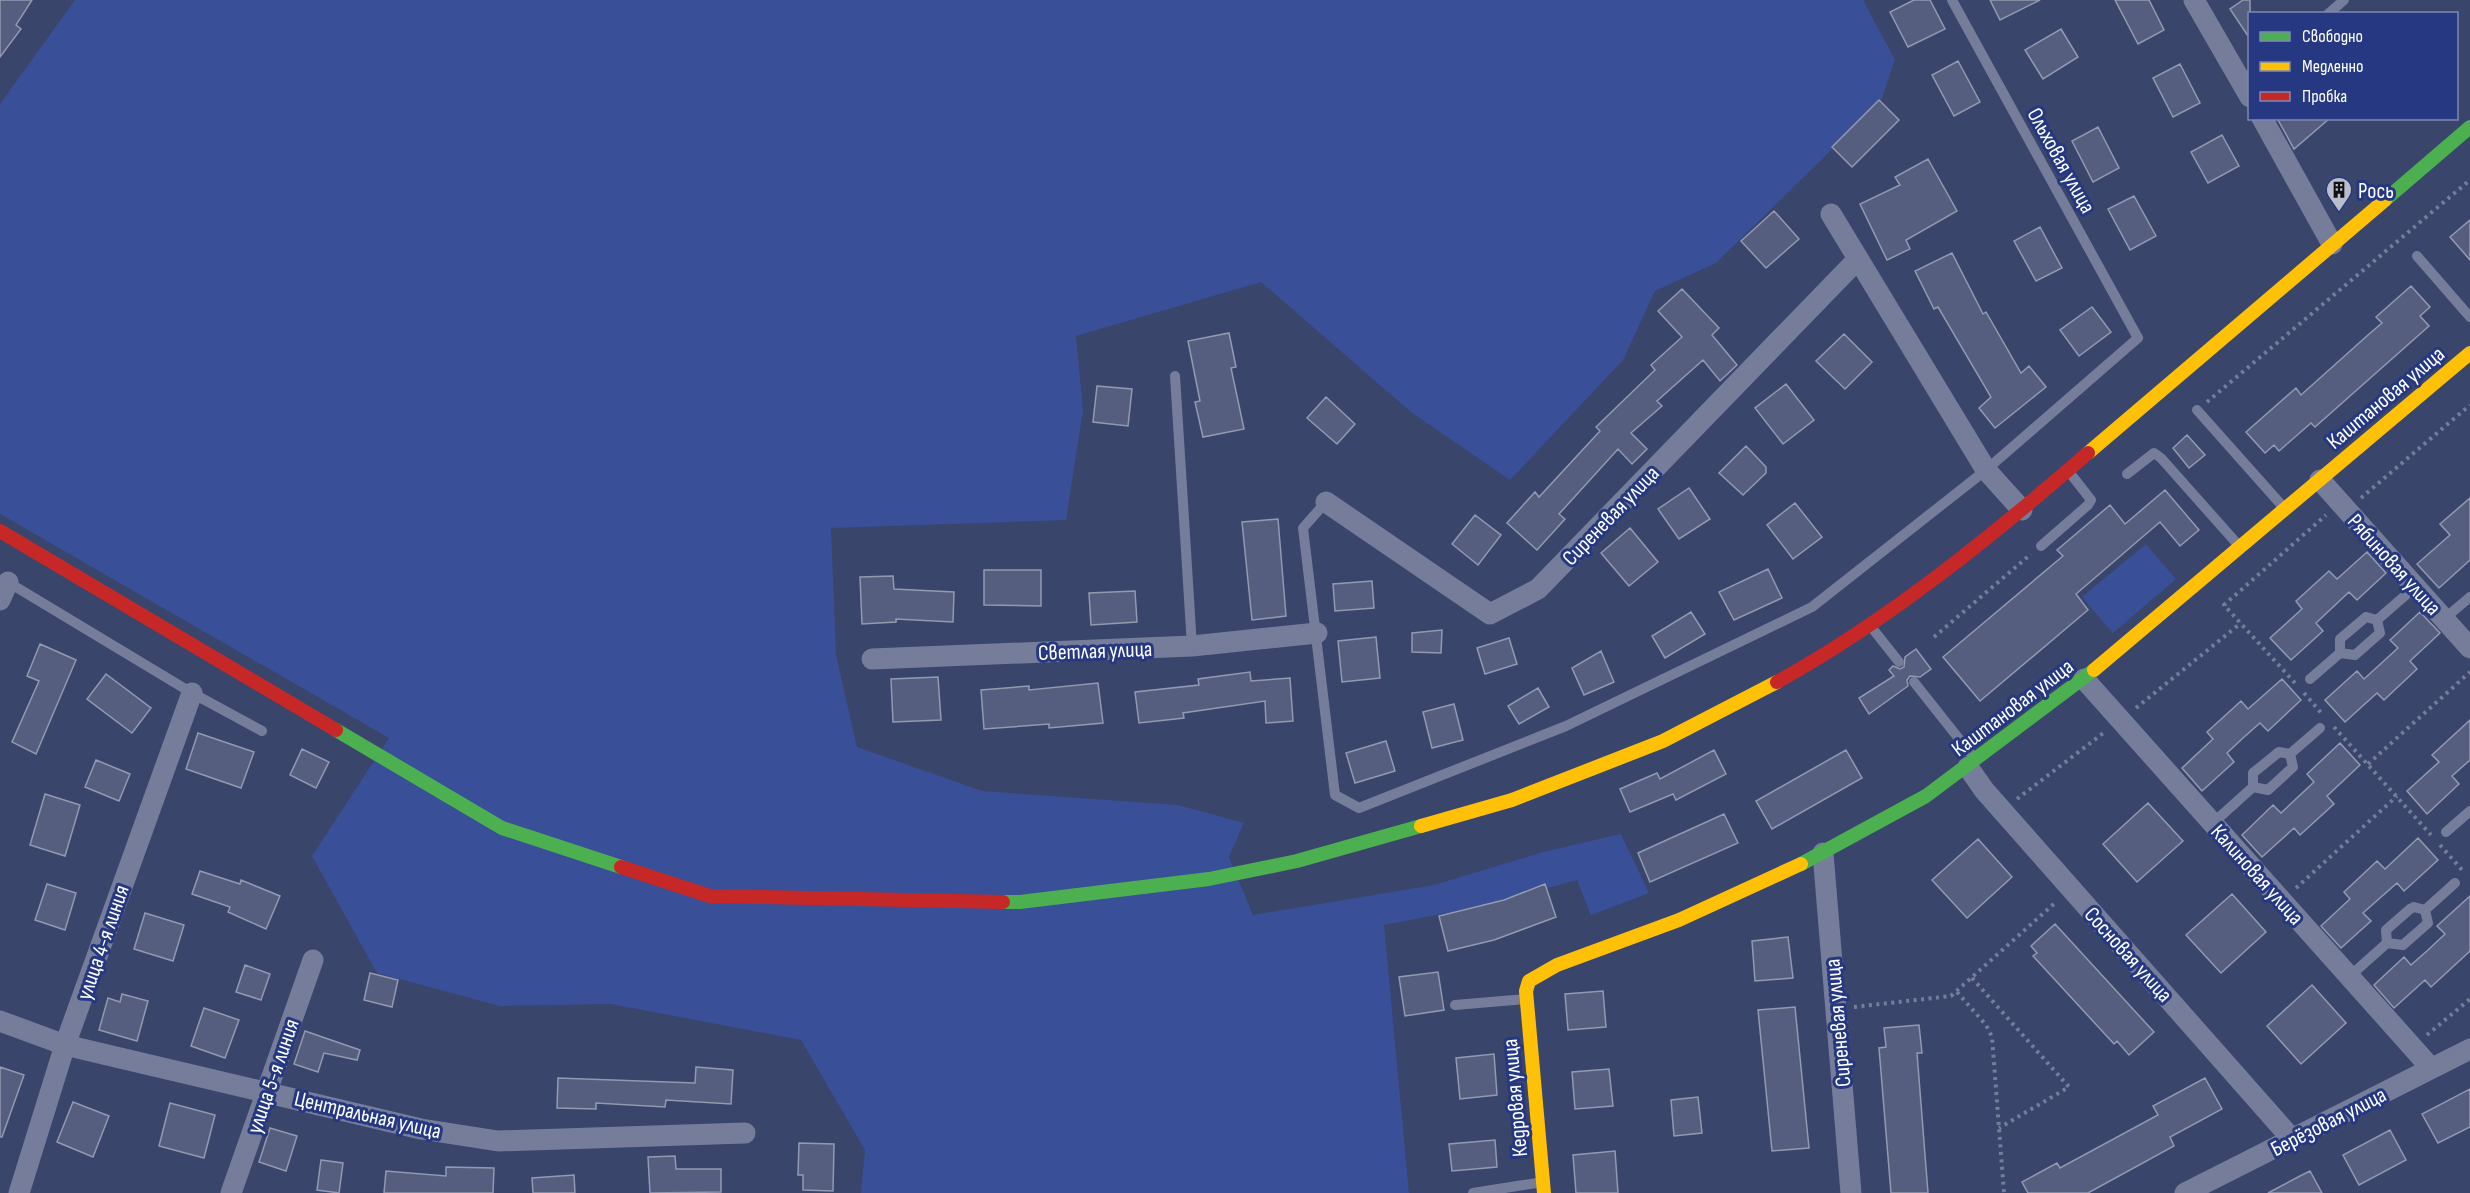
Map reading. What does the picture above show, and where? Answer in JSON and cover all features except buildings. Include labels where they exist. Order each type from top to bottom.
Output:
[{"type":"street","points":[[2194,0],[2247,87]]},
{"type":"street","points":[[2263,120],[2330,240]]},
{"type":"street","points":[[0,531],[501,828],[710,896],[1020,902],[1209,879],[1297,861],[1512,800],[1663,741],[1722,712],[1815,660],[1870,625],[2022,510],[2330,240],[2382,202],[2470,127]]},
{"type":"street","points":[[1831,214],[1986,470],[2022,510]]},
{"type":"street","name":"Сиреневая улица","points":[[1326,502],[1490,614],[1538,589],[1858,259]]},
{"type":"street","name":"Каштановая улица","points":[[1527,999],[1529,981],[1539,973],[1679,920],[1823,853],[1926,796],[2084,679],[2470,353]]},
{"type":"street","name":"Рябиновая улица","points":[[2320,480],[2470,648]]},
{"type":"street","name":"Светлая улица","points":[[872,658],[1192,646],[1317,633]]},
{"type":"street","name":"Калиновая улица","points":[[2084,679],[2431,1068]]},
{"type":"street","name":"улица 4-я линия","points":[[19,1193],[65,1045],[192,693]]},
{"type":"street","name":"Сосновая улица","points":[[1972,764],[1984,790],[2292,1139]]},
{"type":"street","name":"Сиреневая улица","points":[[1823,853],[1851,1193]]},
{"type":"street","name":"улица 5-я линия","points":[[231,1193],[313,960]]},
{"type":"street","name":"Кедровая улица","points":[[1527,999],[1543,1188]]},
{"type":"street","name":"Центральная улица","points":[[0,1021],[65,1045],[266,1090],[421,1129],[498,1141],[745,1133]]},
{"type":"street","name":"Берёзовая улица","points":[[2185,1193],[2470,1049]]},
{"type":"lane","name":"Ольховая улица","points":[[1952,0],[2138,338],[1986,470]]},
{"type":"lane","points":[[2330,12],[2344,0]]},
{"type":"lane","points":[[2417,256],[2470,317]]},
{"type":"lane","points":[[1175,376],[1192,646]]},
{"type":"lane","points":[[2198,410],[2285,509]]},
{"type":"lane","points":[[2127,474],[2147,456],[2154,453],[2240,547]]},
{"type":"lane","points":[[1326,502],[1303,528],[1335,795],[1359,808],[1566,726],[1812,608],[1986,470]]},
{"type":"lane","points":[[2041,546],[2091,500],[2068,470]]},
{"type":"lane","points":[[3,587],[262,731]]},
{"type":"lane","points":[[2377,620],[2415,587]]},
{"type":"lane","points":[[2444,620],[2470,597]]},
{"type":"lane","points":[[2310,679],[2340,653],[2340,639],[2366,617],[2377,620]]},
{"type":"lane","points":[[2340,653],[2352,657],[2370,642],[2380,633],[2377,620]]},
{"type":"lane","points":[[1870,625],[1899,662]]},
{"type":"lane","points":[[1914,682],[1972,764]]},
{"type":"lane","points":[[2290,754],[2320,728]]},
{"type":"lane","points":[[2253,787],[2252,775],[2268,760],[2279,752],[2290,754]]},
{"type":"lane","points":[[2253,787],[2268,790],[2293,767],[2290,754]]},
{"type":"lane","points":[[2213,823],[2253,787]]},
{"type":"lane","points":[[2446,832],[2470,811]]},
{"type":"lane","points":[[2425,910],[2455,883]]},
{"type":"lane","points":[[2387,943],[2386,930],[2395,922],[2414,907],[2425,910]]},
{"type":"lane","points":[[2387,943],[2400,946],[2426,925],[2425,910]]},
{"type":"lane","points":[[2350,976],[2387,943]]},
{"type":"lane","points":[[1455,1005],[1527,999]]},
{"type":"lane","points":[[1473,1193],[1543,1188]]},
{"type":"path","points":[[2198,410],[2470,180]]},
{"type":"path","points":[[2347,510],[2470,405]]},
{"type":"path","points":[[1934,637],[2041,546]]},
{"type":"path","points":[[2368,764],[2470,672]]},
{"type":"path","points":[[2282,900],[2397,796]]},
{"type":"path","points":[[1836,1008],[1946,997],[1957,992],[2071,889]]},
{"type":"path","points":[[1972,978],[2069,1087],[1999,1128]]},
{"type":"path","points":[[1957,992],[1990,1031],[2004,1193]]},
{"type":"path","points":[[2412,1047],[2470,999]]},
{"type":"shaded area","points":[[75,0],[1863,0],[1895,60],[1881,101],[1716,263],[1655,291],[1623,360],[1510,480],[1411,412],[1261,282],[1076,336],[1083,410],[1066,520],[831,528],[836,655],[857,747],[982,791],[1178,805],[1244,823],[1229,857],[1253,915],[1434,885],[1543,852],[1621,834],[1649,893],[1591,915],[1577,880],[1478,907],[1384,925],[1409,1193],[861,1193],[865,1150],[801,1040],[611,1004],[500,1006],[377,973],[312,856],[389,738],[0,514],[0,104]]},
{"type":"shaded area","points":[[2146,544],[2176,579],[2113,633],[2082,597]]},
{"type":"traffic: fast","points":[[2385,200],[2470,127]]},
{"type":"traffic: fast","points":[[1801,864],[1926,796],[2094,670]]},
{"type":"traffic: fast","points":[[336,730],[502,828],[621,867]]},
{"type":"traffic: fast","points":[[1003,902],[1020,902],[1209,879],[1297,861],[1421,826]]},
{"type":"traffic: slow","points":[[2088,453],[2385,200]]},
{"type":"traffic: slow","points":[[2094,670],[2470,353]]},
{"type":"traffic: slow","points":[[1421,826],[1512,800],[1663,741],[1777,682]]},
{"type":"traffic: slow","points":[[1544,1193],[1526,991],[1529,981],[1557,965],[1679,920],[1801,864]]},
{"type":"traffic: jam","points":[[1777,682],[1859,632],[1938,576],[2088,453]]},
{"type":"traffic: jam","points":[[0,531],[336,730]]},
{"type":"traffic: jam","points":[[621,867],[710,896],[1003,902]]},
{"type":"place","name":"Рось","points":[[2339,213]]}]
